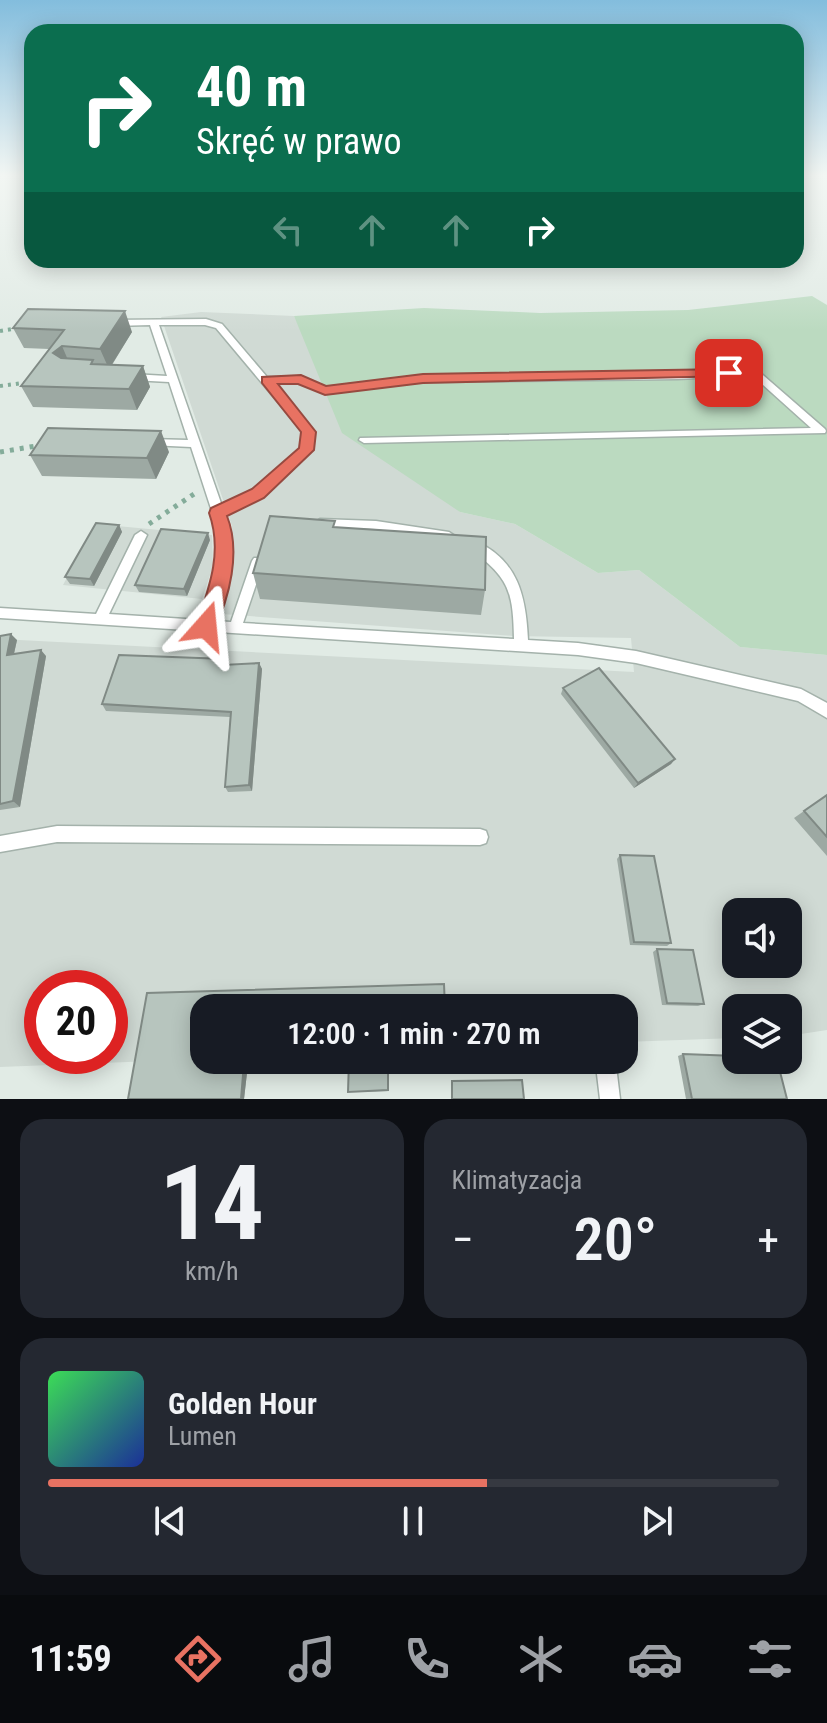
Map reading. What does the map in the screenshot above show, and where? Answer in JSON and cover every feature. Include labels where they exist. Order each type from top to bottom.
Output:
[{"type":"lane","points":[[108,323],[206,322],[219,326],[308,432],[306,450],[258,494],[218,513]]},
{"type":"lane","points":[[154,324],[224,530],[223,574],[206,626]]},
{"type":"lane","points":[[267,380],[301,380],[325,390],[423,379],[662,377],[754,372],[821,431],[364,440]]},
{"type":"lane","points":[[117,376],[173,379]]},
{"type":"lane","points":[[138,441],[194,444]]},
{"type":"lane","points":[[301,522],[376,525],[462,537],[501,565],[520,597],[521,646]]},
{"type":"lane","points":[[100,619],[141,535]]},
{"type":"lane","points":[[235,628],[262,548]]},
{"type":"lane","points":[[0,613],[521,646],[636,657],[801,695],[827,711]]},
{"type":"lane","points":[[0,844],[57,834],[480,837]]},
{"type":"lane","points":[[607,1074],[610,1099]]},
{"type":"path","points":[[0,331],[25,328]]},
{"type":"path","points":[[0,386],[38,381]]},
{"type":"path","points":[[0,452],[49,444]]},
{"type":"path","points":[[141,535],[149,524],[198,491]]},
{"type":"shaded area","points":[[201,312],[294,316],[315,357],[460,512],[515,524],[598,573],[639,570],[740,647],[827,655],[827,1030],[802,1034],[802,994],[722,994],[722,1038],[638,1042],[638,994],[190,994],[190,1060],[128,1062],[128,970],[24,970],[24,1066],[0,1067],[0,639],[634,672],[631,638],[513,636],[222,614],[233,560],[232,526],[161,317]]},
{"type":"shaded area","points":[[96,524],[212,535],[213,566],[202,599],[63,585]]},
{"type":"green space","points":[[812,296],[827,305],[827,655],[740,647],[639,570],[598,573],[515,524],[460,512],[342,433],[294,316],[424,308],[540,313],[688,310]]},
{"type":"building","points":[[28,309],[125,311],[100,349],[62,346],[53,353],[61,358],[93,360],[91,364],[143,366],[129,389],[21,386],[64,330],[13,328]]},
{"type":"building","points":[[48,428],[161,431],[147,458],[30,455]]},
{"type":"building","points":[[270,516],[335,521],[333,527],[486,537],[485,590],[253,573]]},
{"type":"building","points":[[96,523],[119,525],[90,579],[65,577]]},
{"type":"building","points":[[161,529],[208,533],[184,589],[135,585]]},
{"type":"building","points":[[11,634],[7,655],[41,650],[13,801],[0,804],[0,636]]},
{"type":"building","points":[[119,655],[225,659],[223,665],[259,663],[249,785],[225,787],[231,712],[102,704]]},
{"type":"building","points":[[599,668],[675,759],[638,783],[563,688]]},
{"type":"building","points":[[827,795],[827,837],[804,811]]},
{"type":"building","points":[[620,855],[654,856],[671,943],[634,942]]},
{"type":"building","points":[[657,949],[693,950],[704,1004],[667,1003]]},
{"type":"building","points":[[444,984],[444,994],[190,994],[190,1074],[243,1074],[241,1099],[128,1099],[147,993]]},
{"type":"building","points":[[683,1054],[722,1055],[722,1074],[781,1074],[787,1099],[692,1099]]},
{"type":"building","points":[[349,1074],[388,1074],[388,1090],[348,1092]]},
{"type":"building","points":[[522,1080],[524,1099],[452,1099],[452,1081]]},
{"type":"route","points":[[206,626],[223,574],[224,530],[218,513],[258,494],[306,450],[308,432],[267,380],[301,380],[325,390],[423,379],[729,373]]}]
